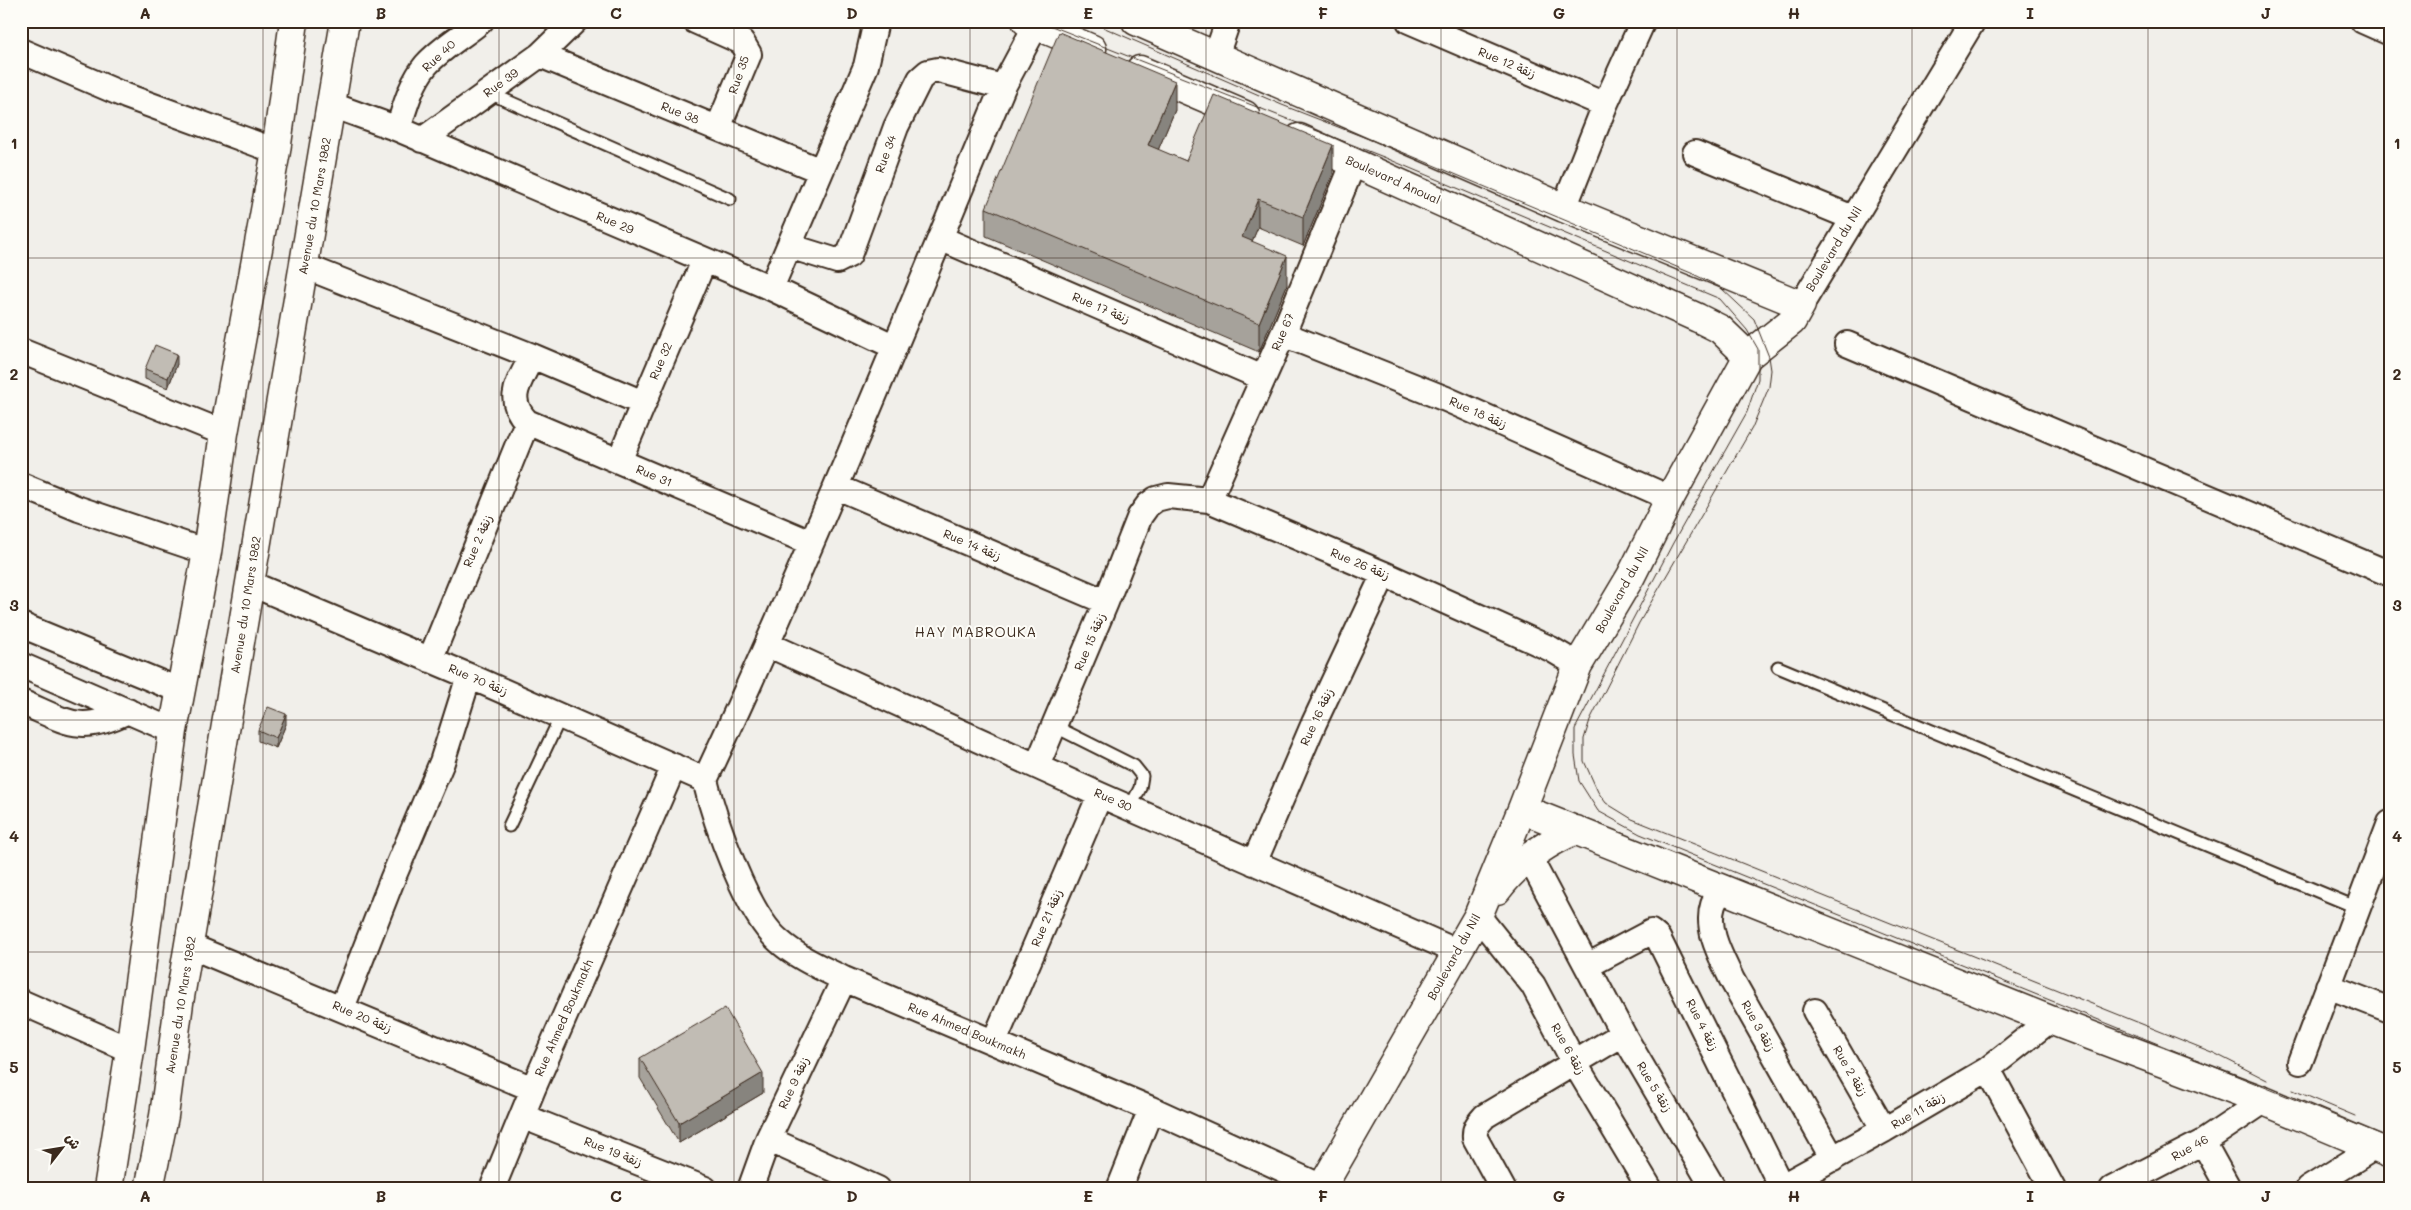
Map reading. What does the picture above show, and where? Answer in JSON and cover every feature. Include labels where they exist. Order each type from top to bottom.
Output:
[{"type":"street","points":[[108,1189],[130,1050],[173,731],[207,552],[224,434],[276,152],[294,21]]},
{"type":"street","name":"Avenue du 10 Mars 1982","points":[[150,1188],[164,1116],[179,1003],[249,583],[345,21]]},
{"type":"street","name":"Rue 40","points":[[398,129],[411,90],[425,66],[448,45],[481,21]]},
{"type":"street","name":"Rue 39","points":[[422,140],[540,55],[575,21]]},
{"type":"street","name":"Rue 35","points":[[695,21],[742,42],[749,54],[718,128]]},
{"type":"street","points":[[1136,21],[1564,208],[1801,305]]},
{"type":"street","points":[[1216,56],[1228,21]]},
{"type":"street","name":"Rue 12 زنقة","points":[[1409,21],[1605,105]]},
{"type":"street","points":[[1564,208],[1605,105],[1644,21]]},
{"type":"street","name":"Boulevard du Nil","points":[[1322,1188],[1478,916],[1522,810],[1578,665],[1631,576],[1670,498],[1748,356],[1792,321],[1973,21]]},
{"type":"street","points":[[2362,21],[2390,33]]},
{"type":"street","points":[[771,288],[866,66],[873,22]]},
{"type":"street","points":[[705,780],[769,645],[1031,23]]},
{"type":"street","name":"Boulevard Anoual","points":[[1031,23],[1354,162],[1698,318],[1720,329],[1748,356]]},
{"type":"street","points":[[21,51],[126,96],[276,152]]},
{"type":"street","name":"Rue 38","points":[[540,55],[821,171]]},
{"type":"street","name":"Rue 34","points":[[789,246],[837,261],[849,255],[896,127],[920,79],[928,72],[938,70],[1003,87]]},
{"type":"street","name":"Rue 29","points":[[332,105],[398,129],[771,288],[896,347]]},
{"type":"street","points":[[1695,153],[1853,218]]},
{"type":"street","name":"Rue 67","points":[[1209,500],[1282,334],[1354,162]]},
{"type":"street","name":"Rue 17 زنقة","points":[[940,238],[1262,378]]},
{"type":"street","name":"Rue 32","points":[[619,461],[704,261]]},
{"type":"street","points":[[304,266],[532,356],[643,403]]},
{"type":"street","name":"Rue 18 زنقة","points":[[1282,334],[1446,399],[1670,498]]},
{"type":"street","points":[[1847,344],[2390,574]]},
{"type":"street","points":[[21,351],[224,434]]},
{"type":"street","points":[[527,422],[514,403],[514,394],[532,356]]},
{"type":"street","name":"Rue 31","points":[[527,422],[811,543]]},
{"type":"street","name":"Rue 2 زنقة","points":[[430,660],[527,422]]},
{"type":"street","points":[[21,485],[78,508],[207,552]]},
{"type":"street","name":"Rue 14 زنقة","points":[[837,487],[1106,602]]},
{"type":"street","name":"Rue 26 زنقة","points":[[1140,516],[1156,498],[1168,496],[1209,500],[1384,574],[1551,649],[1578,665]]},
{"type":"street","name":"Rue 15 زنقة","points":[[1037,766],[1140,516]]},
{"type":"street","name":"Rue 16 زنقة","points":[[1254,863],[1314,723],[1384,574]]},
{"type":"street","name":"Rue 70 زنقة","points":[[249,583],[469,676],[705,780]]},
{"type":"street","points":[[21,625],[182,691]]},
{"type":"street","name":"Rue 30","points":[[769,645],[1100,795],[1458,952]]},
{"type":"street","points":[[21,665],[173,731]]},
{"type":"street","points":[[342,1008],[392,880],[442,762],[469,676]]},
{"type":"street","points":[[21,702],[77,725],[107,721],[128,711]]},
{"type":"street","name":"Rue Ahmed Boukmakh","points":[[492,1189],[533,1088],[674,766]]},
{"type":"street","name":"Rue Ahmed Boukmakh","points":[[705,780],[720,832],[756,913],[765,927],[778,941],[797,955],[844,979],[1151,1109],[1322,1188]]},
{"type":"street","name":"Rue 21 زنقة","points":[[994,1042],[1100,795]]},
{"type":"street","points":[[1522,810],[1723,888],[2050,1020],[2264,1100],[2382,1150]]},
{"type":"street","points":[[2300,1062],[2390,823]]},
{"type":"street","points":[[1478,916],[1506,879],[1528,857],[1556,838],[1576,830]]},
{"type":"street","name":"Rue 5 زنقة","points":[[1528,857],[1623,1034],[1714,1189]]},
{"type":"street","name":"Rue 3 زنقة","points":[[1723,888],[1713,905],[1711,916],[1712,934],[1732,980],[1833,1159]]},
{"type":"street","name":"Rue 6 زنقة","points":[[1478,916],[1533,985],[1574,1062],[1650,1189]]},
{"type":"street","name":"Rue 4 زنقة","points":[[1587,966],[1652,932],[1658,938],[1779,1187]]},
{"type":"street","name":"Rue 20 زنقة","points":[[190,946],[533,1088]]},
{"type":"street","name":"Rue 9 زنقة","points":[[750,1189],[768,1139],[844,979]]},
{"type":"street","points":[[2328,986],[2390,1010]]},
{"type":"street","points":[[21,1002],[130,1050]]},
{"type":"street","name":"Rue 2 زنقة","points":[[1816,1011],[1884,1130]]},
{"type":"street","name":"Rue 11 زنقة","points":[[1779,1187],[1833,1159],[1988,1069],[2050,1020]]},
{"type":"street","points":[[1503,1189],[1475,1138],[1474,1130],[1477,1125],[1485,1116],[1623,1034]]},
{"type":"street","points":[[1988,1069],[2053,1189]]},
{"type":"street","name":"Rue 46","points":[[2112,1189],[2203,1142],[2264,1100]]},
{"type":"street","points":[[1119,1189],[1151,1109]]},
{"type":"street","name":"Rue 19 زنقة","points":[[522,1116],[705,1189]]},
{"type":"street","points":[[768,1139],[878,1189]]},
{"type":"street","points":[[2203,1142],[2224,1187]]},
{"type":"street","points":[[2308,1189],[2382,1150]]},
{"type":"lane","points":[[487,92],[730,199]]},
{"type":"lane","points":[[1778,667],[2358,908]]},
{"type":"lane","points":[[509,826],[561,716]]},
{"type":"lane","points":[[1054,726],[1134,766],[1142,776],[1140,788],[1130,808]]},
{"type":"building","points":[[1059,32],[1175,81],[1148,145],[1186,161],[1214,95],[1333,145],[1303,217],[1258,199],[1242,237],[1287,256],[1259,323],[986,208]]},
{"type":"building","points":[[155,345],[177,354],[168,378],[145,369]]},
{"type":"building","points":[[268,707],[286,714],[276,738],[258,730]]},
{"type":"building","points":[[725,1008],[763,1073],[679,1123],[640,1058]]},
{"type":"tram line","points":[[1039,21],[1386,158],[1720,299],[1747,330],[1758,349],[1758,379],[1747,412],[1673,543],[1575,729],[1575,755],[1579,781],[1598,811],[1640,834],[2390,1138]]},
{"type":"tram line","points":[[1089,21],[1282,105],[1402,152],[1691,273],[1720,287],[1754,319],[1769,357],[1771,370],[1769,387],[1752,428],[1639,623],[1590,720],[1584,739],[1584,761],[1598,792],[1606,803],[1632,819],[2214,1053],[2267,1080]]},
{"type":"tram line","points":[[2293,1090],[2355,1116]]},
{"type":"district","name":"HAY MABROUKA","points":[[976,632]]}]
